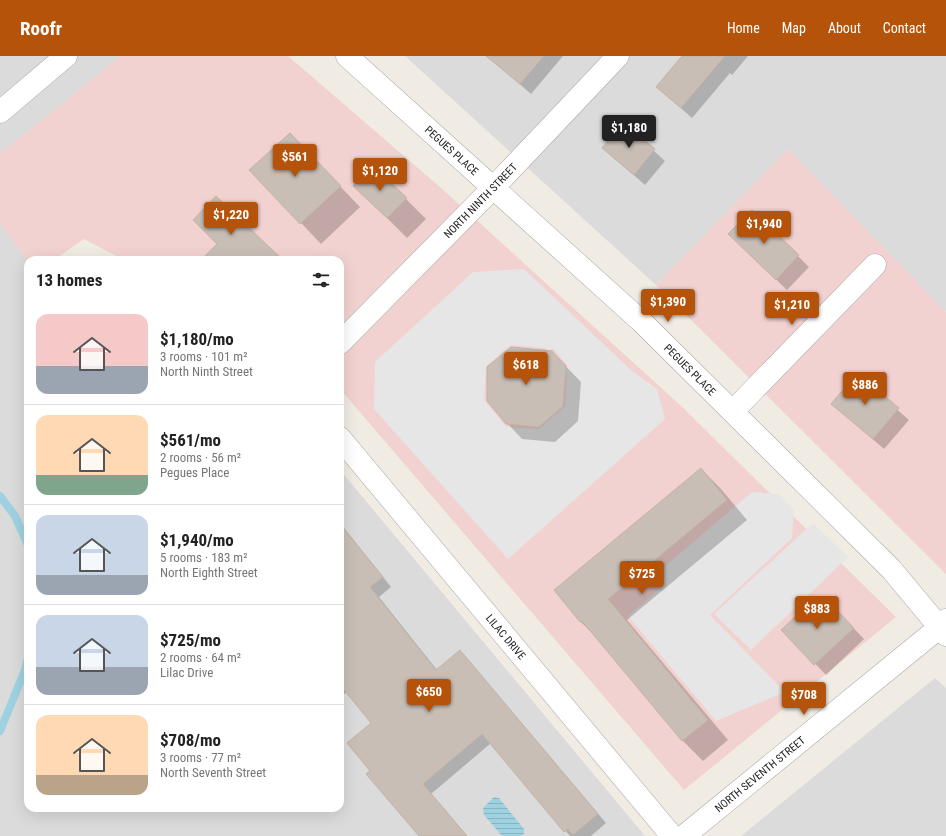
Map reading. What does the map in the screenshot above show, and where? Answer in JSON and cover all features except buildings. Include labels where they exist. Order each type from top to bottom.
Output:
[{"type":"street","points":[[0,112],[66,56]]},
{"type":"street","name":"PEGUES PLACE","points":[[347,56],[642,322],[896,574],[944,627]]},
{"type":"street","name":"NORTH NINTH STREET","points":[[344,339],[494,187],[618,56]]},
{"type":"street","points":[[733,411],[875,265]]},
{"type":"street","name":"LILAC DRIVE","points":[[344,443],[672,836]]},
{"type":"street","name":"NORTH SEVENTH STREET","points":[[684,836],[944,627]]},
{"type":"shaded area","points":[[0,56],[121,56],[0,154]]},
{"type":"shaded area","points":[[121,56],[288,56],[440,187],[679,404],[896,617],[684,790],[344,394],[344,256],[116,256],[84,239],[60,256],[24,256],[0,223],[0,154]]},
{"type":"shaded area","points":[[405,56],[946,56],[946,312],[788,149],[656,285]]},
{"type":"shaded area","points":[[788,149],[946,312],[946,574],[656,285]]},
{"type":"shaded area","points":[[0,223],[24,256],[24,812],[344,812],[344,475],[645,836],[0,836]]},
{"type":"shaded area","points":[[524,269],[632,371],[657,389],[665,419],[508,559],[374,409],[375,362],[473,272]],"holes":[[[511,345],[545,348],[548,351],[553,348],[568,366],[564,369],[567,374],[565,406],[539,429],[506,427],[484,400],[486,366]]]},
{"type":"shaded area","points":[[752,492],[778,494],[794,510],[792,538],[710,615],[785,692],[716,721],[628,616],[663,586],[644,584]]},
{"type":"shaded area","points":[[813,523],[848,557],[751,650],[714,614]]},
{"type":"shaded area","points":[[935,678],[946,688],[946,836],[741,836]]},
{"type":"water","points":[[494,797],[499,798],[524,829],[524,834],[521,836],[502,836],[484,815],[483,808]]},
{"type":"waterway","points":[[0,496],[15,516],[24,536]]},
{"type":"waterway","points":[[0,731],[24,672]]}]
